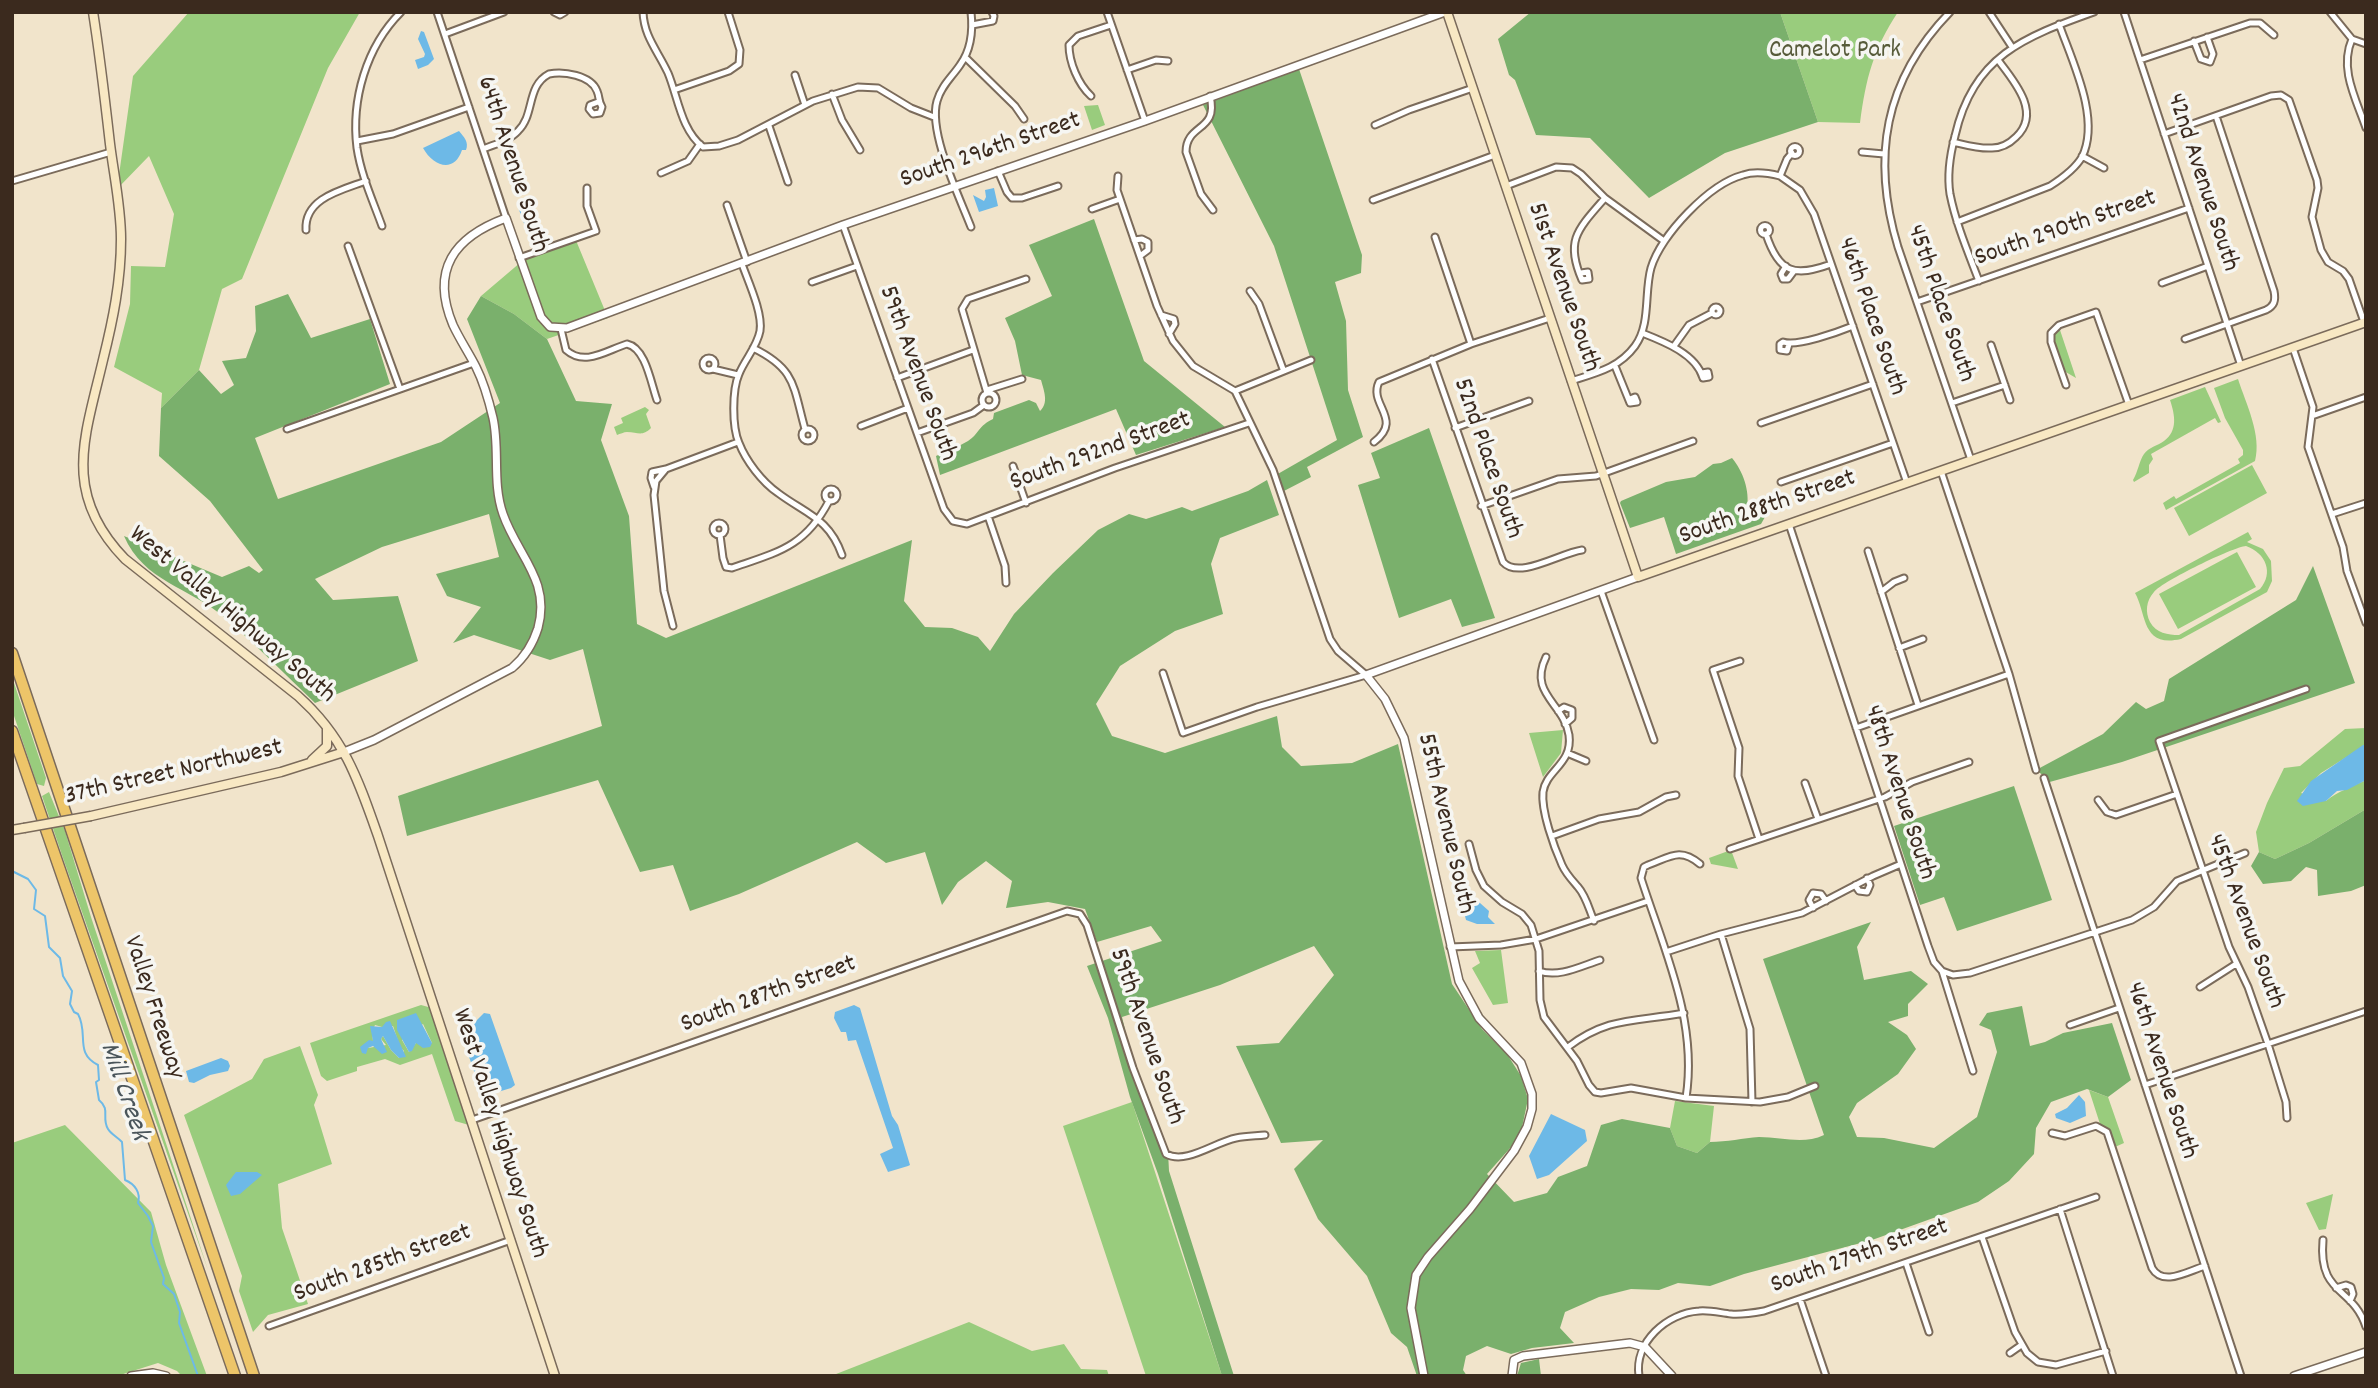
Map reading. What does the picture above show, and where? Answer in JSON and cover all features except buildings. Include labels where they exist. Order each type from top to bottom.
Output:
[{"type":"highway","name":"Valley Freeway","points":[[12,653],[254,1376]]},
{"type":"highway","name":"Valley Freeway","points":[[12,731],[235,1376]]},
{"type":"main road","name":"West Valley Highway South","points":[[93,12],[120,216],[121,266],[115,312],[83,447],[84,477],[91,506],[106,536],[131,565],[227,638],[322,720],[344,752],[374,826],[555,1376]]},
{"type":"main road","name":"51st Avenue South","points":[[1446,12],[1638,578]]},
{"type":"main road","name":"South 288th Street","points":[[1638,578],[2365,322]]},
{"type":"main road","points":[[307,764],[327,746],[328,734],[322,720]]},
{"type":"main road","name":"37th Street Northwest","points":[[12,830],[177,798],[344,752]]},
{"type":"street","points":[[382,226],[366,181],[357,141],[356,118],[368,60],[384,31],[401,12]]},
{"type":"street","name":"64th Avenue South","points":[[437,12],[538,310],[551,327],[561,329]]},
{"type":"street","points":[[445,34],[504,12]]},
{"type":"street","points":[[554,12],[558,15],[565,12]]},
{"type":"street","points":[[643,12],[649,40],[664,65],[689,131],[700,144],[708,147],[738,140],[806,105],[854,88],[872,87],[934,117]]},
{"type":"street","points":[[674,90],[729,71],[739,64],[740,50],[728,12]]},
{"type":"street","points":[[971,12],[972,25],[965,57],[939,95],[934,117],[938,138],[971,227]]},
{"type":"street","points":[[972,25],[993,21],[992,12]]},
{"type":"street","points":[[1107,12],[1145,121]]},
{"type":"street","name":"South 296th Street","points":[[561,329],[843,225],[1145,121],[1446,12]]},
{"type":"street","points":[[1937,12],[1943,19]]},
{"type":"street","name":"45th Place South","points":[[1950,12],[1920,46],[1906,72],[1894,103],[1884,156],[1889,214],[1971,460]]},
{"type":"street","points":[[1989,12],[2012,47]]},
{"type":"street","points":[[1979,281],[1957,222],[1950,192],[1949,166],[1959,116],[1982,75],[2012,47],[2034,34],[2094,12]]},
{"type":"street","name":"42nd Avenue South","points":[[2123,12],[2241,366]]},
{"type":"street","points":[[2330,12],[2352,39],[2366,44]]},
{"type":"street","points":[[2140,60],[2255,22],[2264,25],[2274,35]]},
{"type":"street","points":[[1957,222],[2050,186],[2062,179],[2082,156],[2088,127],[2086,106],[2059,24]]},
{"type":"street","points":[[1091,96],[1078,79],[1069,45],[1078,36],[1111,25]]},
{"type":"street","points":[[2194,41],[2201,60],[2210,62],[2213,54],[2207,37]]},
{"type":"street","points":[[2352,39],[2347,50],[2347,68],[2366,128]]},
{"type":"street","points":[[965,57],[1015,106],[1024,119]]},
{"type":"street","points":[[1127,70],[1156,60],[1168,61]]},
{"type":"street","points":[[1953,142],[1991,148],[2006,144],[2022,131],[2027,112],[2014,81],[1998,60]]},
{"type":"street","points":[[483,149],[506,140],[520,130],[536,86],[549,74],[565,74],[586,79],[596,89],[598,102]]},
{"type":"street","points":[[794,75],[806,105]]},
{"type":"street","points":[[1375,125],[1473,88]]},
{"type":"street","points":[[832,94],[842,120],[860,150]]},
{"type":"street","points":[[1210,96],[1212,117],[1192,135],[1186,152],[1201,194],[1213,211]]},
{"type":"street","points":[[2164,134],[2272,96],[2285,96],[2292,107],[2317,180],[2312,217],[2321,250],[2328,262],[2343,271],[2349,279],[2365,322]]},
{"type":"street","points":[[357,141],[393,134],[469,107]]},
{"type":"street","points":[[2185,339],[2266,310],[2274,304],[2274,292],[2216,116]]},
{"type":"street","points":[[769,126],[788,182]]},
{"type":"street","points":[[661,173],[688,161],[700,144]]},
{"type":"street","points":[[12,181],[111,152]]},
{"type":"street","points":[[1862,152],[1884,156]]},
{"type":"street","points":[[1571,381],[1615,366],[1634,348],[1642,333],[1648,278],[1655,258],[1680,221],[1729,180],[1753,173],[1780,176],[1792,153]]},
{"type":"street","points":[[1373,200],[1495,155]]},
{"type":"street","points":[[2082,156],[2105,168]]},
{"type":"street","points":[[1506,187],[1556,167],[1572,168],[1605,198],[1664,241]]},
{"type":"street","points":[[998,171],[1012,198],[1022,198],[1058,186]]},
{"type":"street","points":[[1118,176],[1116,184],[1161,316],[1181,353],[1194,366],[1235,391],[1283,369],[1311,360]]},
{"type":"street","name":"46th Place South","points":[[1780,176],[1794,184],[1805,197],[1832,264],[1907,482]]},
{"type":"street","points":[[306,230],[307,217],[320,200],[366,181]]},
{"type":"street","points":[[520,258],[596,231],[587,206],[587,188]]},
{"type":"street","points":[[1581,273],[1574,259],[1575,239],[1583,224],[1605,198]]},
{"type":"street","points":[[1092,209],[1121,199]]},
{"type":"street","points":[[727,205],[761,327],[738,375],[734,401],[738,442],[767,483],[779,494],[820,519],[838,543],[842,555]]},
{"type":"street","name":"South 290th Street","points":[[1917,302],[2189,208]]},
{"type":"street","points":[[344,752],[374,740],[512,668],[524,657],[533,643],[541,614],[538,585],[502,511],[494,422],[474,363],[453,324],[444,292],[448,261],[463,242],[483,228],[506,218]]},
{"type":"street","name":"59th Avenue South","points":[[843,225],[948,516],[953,521],[967,524]]},
{"type":"street","points":[[1766,234],[1776,254],[1790,269],[1808,272],[1832,264]]},
{"type":"street","points":[[1434,237],[1471,344]]},
{"type":"street","points":[[1134,240],[1142,239],[1148,242],[1148,250],[1140,256]]},
{"type":"street","points":[[348,246],[400,389]]},
{"type":"street","points":[[812,282],[857,266]]},
{"type":"street","points":[[2162,283],[2208,266]]},
{"type":"street","points":[[917,433],[974,413],[984,405],[990,406],[995,402],[994,395],[987,392],[962,313],[963,304],[968,299],[1026,279]]},
{"type":"street","points":[[1250,291],[1259,304],[1283,369]]},
{"type":"street","points":[[2066,385],[2050,337],[2059,325],[2096,312],[2129,405]]},
{"type":"street","points":[[1674,346],[1689,325],[1712,313]]},
{"type":"street","points":[[1161,316],[1174,318],[1175,324],[1170,334]]},
{"type":"street","points":[[1374,442],[1384,434],[1387,424],[1377,393],[1378,383],[1471,344],[1550,318]]},
{"type":"street","points":[[1788,344],[1853,326]]},
{"type":"street","points":[[561,329],[566,350],[582,358],[627,344],[633,345],[640,353],[657,400]]},
{"type":"street","points":[[1642,333],[1674,346],[1702,373]]},
{"type":"street","points":[[1991,345],[2010,400]]},
{"type":"street","points":[[753,348],[773,358],[787,372],[805,429]]},
{"type":"street","points":[[2293,348],[2311,401],[2308,447],[2366,623]]},
{"type":"street","points":[[897,378],[974,350]]},
{"type":"street","name":"52nd Place South","points":[[1432,359],[1499,556],[1508,568],[1524,569],[1582,550]]},
{"type":"street","points":[[287,429],[474,363]]},
{"type":"street","points":[[1615,366],[1630,399]]},
{"type":"street","points":[[713,369],[738,375]]},
{"type":"street","points":[[984,405],[982,397],[987,392],[1022,379]]},
{"type":"street","points":[[1761,423],[1873,384]]},
{"type":"street","points":[[1952,403],[2005,384]]},
{"type":"street","name":"55th Avenue South","points":[[1235,391],[1273,470],[1330,639],[1338,651],[1366,675],[1385,699],[1404,738],[1459,981],[1473,1009],[1514,1054],[1524,1069],[1530,1086],[1532,1109],[1523,1136],[1506,1163],[1428,1256],[1416,1275],[1411,1308],[1424,1376]]},
{"type":"street","points":[[2312,416],[2366,397]]},
{"type":"street","points":[[1455,428],[1529,401]]},
{"type":"street","points":[[861,426],[908,408]]},
{"type":"street","name":"South 292nd Street","points":[[967,524],[1115,468],[1249,423]]},
{"type":"street","points":[[673,626],[664,591],[652,472],[738,442]]},
{"type":"street","points":[[1481,506],[1558,480],[1603,474],[1693,442]]},
{"type":"street","points":[[1781,482],[1893,443]]},
{"type":"street","points":[[1013,466],[1026,502]]},
{"type":"street","points":[[654,486],[666,468]]},
{"type":"street","points":[[1941,471],[2009,674],[2036,769]]},
{"type":"street","points":[[720,534],[724,562],[726,567],[732,568],[792,545],[803,538],[820,519],[829,501]]},
{"type":"street","points":[[2332,514],[2366,503]]},
{"type":"street","points":[[988,516],[1005,566],[1006,583]]},
{"type":"street","name":"48th Avenue South","points":[[1789,524],[1931,955],[1942,971],[1973,1071]]},
{"type":"street","points":[[1868,551],[1918,705]]},
{"type":"street","name":"South 288th Street","points":[[1163,673],[1183,733],[1257,707],[1366,675],[1638,578]]},
{"type":"street","points":[[1881,592],[1894,582],[1904,579]]},
{"type":"street","points":[[1601,591],[1654,740]]},
{"type":"street","points":[[1899,648],[1923,639]]},
{"type":"street","points":[[1546,657],[1541,668],[1541,682],[1569,734],[1567,753],[1544,788],[1544,809],[1562,866],[1579,888],[1594,921]]},
{"type":"street","points":[[1740,661],[1713,670],[1739,748],[1738,776],[1759,839]]},
{"type":"street","points":[[1856,728],[2009,674]]},
{"type":"street","name":"45th Avenue South","points":[[2287,1118],[2286,1102],[2268,1044],[2202,870],[2159,741],[2306,689]]},
{"type":"street","points":[[1558,711],[1564,707],[1572,710],[1572,718],[1565,724]]},
{"type":"street","points":[[1567,753],[1586,761]]},
{"type":"street","points":[[1730,849],[1879,798],[1912,782],[1969,762]]},
{"type":"street","name":"46th Avenue South","points":[[2045,778],[2241,1376]]},
{"type":"street","points":[[1805,783],[1818,819]]},
{"type":"street","points":[[2098,800],[2107,813],[2116,815],[2177,794]]},
{"type":"street","points":[[1552,836],[1599,819],[1639,812],[1666,797],[1676,795]]},
{"type":"street","points":[[1469,844],[1476,870],[1484,886],[1527,919],[1539,951],[1541,1008],[1544,1017],[1568,1047],[1595,1092],[1631,1088],[1686,1098],[1752,1102],[1779,1099],[1815,1086]]},
{"type":"street","points":[[1942,971],[1953,975],[1965,974],[2095,933],[2147,913],[2176,881],[2245,853]]},
{"type":"street","points":[[1686,1098],[1689,1053],[1684,1013],[1642,874],[1648,865],[1679,854],[1688,855],[1700,864]]},
{"type":"street","points":[[1666,952],[1721,934],[1793,916],[1867,878],[1901,864]]},
{"type":"street","points":[[1855,884],[1859,891],[1867,892],[1870,885],[1867,878]]},
{"type":"street","points":[[1813,908],[1809,900],[1813,893],[1821,894],[1826,901]]},
{"type":"street","points":[[1450,947],[1501,945],[1536,939],[1648,901]]},
{"type":"street","name":"South 287th Street","points":[[472,1120],[1068,911],[1080,914]]},
{"type":"street","name":"59th Avenue South","points":[[1080,914],[1087,925],[1133,1068],[1166,1154],[1180,1157],[1236,1138],[1265,1135]]},
{"type":"street","points":[[1721,934],[1750,1029],[1752,1102]]},
{"type":"street","points":[[1539,971],[1562,972],[1600,960]]},
{"type":"street","points":[[2200,987],[2236,964]]},
{"type":"street","points":[[2070,1025],[2119,1008]]},
{"type":"street","points":[[2145,1085],[2366,1011]]},
{"type":"street","points":[[1568,1047],[1586,1033],[1612,1023],[1684,1013]]},
{"type":"street","points":[[2052,1133],[2065,1136],[2096,1126],[2103,1128],[2109,1135],[2152,1268],[2159,1276],[2166,1278],[2205,1266]]},
{"type":"street","name":"South 279th Street","points":[[1645,1347],[1659,1327],[1679,1315],[1698,1311],[1751,1314],[2096,1197]]},
{"type":"street","points":[[2060,1209],[2113,1376]]},
{"type":"street","points":[[1982,1237],[2020,1346],[2035,1360],[2061,1365],[2106,1351]]},
{"type":"street","name":"South 285th Street","points":[[269,1326],[511,1240]]},
{"type":"street","points":[[2323,1240],[2324,1268],[2329,1282],[2350,1301],[2366,1327]]},
{"type":"street","points":[[1906,1263],[1929,1332]]},
{"type":"street","points":[[2336,1288],[2346,1285],[2351,1287],[2353,1294],[2350,1301]]},
{"type":"street","points":[[1800,1299],[1826,1376]]},
{"type":"street","points":[[1512,1376],[1514,1360],[1522,1356],[1622,1343],[1645,1347],[1672,1376]]},
{"type":"street","points":[[2010,1353],[2020,1346]]},
{"type":"street","points":[[1639,1376],[1639,1365],[1645,1347]]},
{"type":"street","points":[[2294,1376],[2366,1352]]},
{"type":"street","points":[[131,1376],[153,1373],[166,1376]]},
{"type":"green space","points":[[189,12],[360,12],[328,68],[242,279],[222,289],[199,370],[161,408],[162,393],[114,367],[130,304],[131,266],[165,267],[174,214],[149,156],[117,189],[133,76]]},
{"type":"green space","points":[[1531,12],[1780,12],[1818,122],[1725,153],[1649,198],[1590,138],[1536,135],[1515,80],[1509,75],[1498,39]]},
{"type":"green space","name":"Camelot Park","points":[[1780,12],[1898,12],[1882,39],[1872,65],[1860,123],[1818,122]]},
{"type":"green space","points":[[1299,69],[1362,255],[1361,273],[1335,282],[1346,321],[1348,390],[1363,437],[1307,467],[1311,477],[1282,492],[1276,475],[1337,440],[1274,246],[1203,105]]},
{"type":"green space","points":[[1098,105],[1105,125],[1092,130],[1084,106]]},
{"type":"green space","points":[[1094,219],[1144,361],[1225,427],[1136,455],[1116,409],[940,475],[936,456],[971,439],[993,419],[994,413],[1029,400],[1036,403],[1040,411],[1043,408],[1045,397],[1041,380],[1022,375],[1015,341],[1005,318],[1052,296],[1029,245]]},
{"type":"green space","points":[[575,238],[608,318],[547,339],[514,314],[481,296],[521,262],[519,258]]},
{"type":"green space","points":[[288,294],[311,338],[370,319],[390,384],[255,438],[278,499],[441,442],[500,403],[467,319],[481,296],[514,314],[547,339],[576,401],[612,404],[601,440],[629,516],[637,624],[666,638],[912,540],[904,601],[925,627],[952,628],[978,637],[990,651],[1014,614],[1098,530],[1129,514],[1146,519],[1182,507],[1192,511],[1248,491],[1267,480],[1279,515],[1220,538],[1211,564],[1223,614],[1175,631],[1120,666],[1096,704],[1112,736],[1165,753],[1277,716],[1282,747],[1301,766],[1352,763],[1398,744],[1452,984],[1482,1029],[1507,1054],[1521,1076],[1528,1099],[1520,1137],[1487,1174],[1514,1202],[1547,1193],[1558,1177],[1587,1166],[1601,1125],[1622,1119],[1670,1128],[1677,1146],[1697,1153],[1710,1142],[1759,1137],[1808,1140],[1824,1135],[1763,959],[1871,922],[1857,947],[1864,980],[1911,971],[1928,984],[1908,1004],[1908,1016],[1888,1022],[1907,1035],[1916,1049],[1898,1074],[1857,1103],[1849,1117],[1857,1137],[1884,1138],[1934,1148],[1977,1117],[1997,1052],[1991,1030],[1979,1025],[1987,1013],[2022,1006],[2030,1046],[2063,1033],[2112,1023],[2131,1080],[2108,1097],[2087,1089],[2051,1102],[2036,1128],[2034,1154],[2009,1181],[1978,1202],[1872,1240],[1744,1274],[1710,1286],[1678,1283],[1659,1290],[1631,1289],[1599,1297],[1565,1312],[1560,1328],[1574,1343],[1532,1348],[1511,1354],[1487,1346],[1466,1356],[1463,1370],[1467,1376],[1417,1376],[1407,1347],[1391,1333],[1367,1276],[1318,1219],[1294,1169],[1323,1140],[1281,1143],[1236,1046],[1279,1043],[1334,975],[1314,946],[1220,985],[1122,1017],[1133,1063],[1168,1152],[1169,1171],[1234,1376],[1222,1376],[1158,1174],[1130,1097],[1108,1018],[1087,966],[1162,941],[1151,926],[1097,942],[1085,909],[1048,902],[1006,908],[1012,881],[986,861],[958,882],[942,905],[925,852],[886,863],[857,842],[739,894],[690,911],[673,865],[640,872],[598,780],[407,836],[398,796],[602,726],[583,649],[550,660],[474,635],[453,643],[481,607],[447,596],[436,574],[499,557],[489,514],[382,547],[315,579],[333,600],[398,596],[418,661],[315,703],[224,617],[143,564],[124,536],[222,577],[249,566],[259,573],[263,570],[210,501],[159,456],[161,408],[199,370],[221,394],[234,385],[222,361],[246,358],[256,331],[255,306]]},
{"type":"green space","points":[[2060,330],[2076,378],[2064,371],[2054,341],[2053,336]]},
{"type":"green space","points":[[2238,379],[2255,430],[2255,461],[2166,510],[2163,503],[2174,496],[2176,499],[2240,463],[2238,459],[2243,455],[2243,450],[2225,418],[2214,388]]},
{"type":"green space","points":[[2205,387],[2221,422],[2218,423],[2215,418],[2151,454],[2153,459],[2149,465],[2149,473],[2134,482],[2144,454],[2164,441],[2172,432],[2174,417],[2170,400]]},
{"type":"green space","points":[[645,407],[649,410],[646,414],[651,428],[648,431],[617,435],[614,427],[623,423],[621,418]]},
{"type":"green space","points":[[1429,428],[1495,618],[1462,627],[1451,599],[1399,618],[1358,485],[1380,478],[1371,453]]},
{"type":"green space","points":[[1732,458],[1745,482],[1747,508],[1765,517],[1761,524],[1676,554],[1664,517],[1630,528],[1621,501],[1666,482],[1695,477],[1713,464]]},
{"type":"green space","points":[[2252,465],[2267,493],[2189,536],[2174,508]]},
{"type":"green space","points":[[2248,532],[2252,539],[2247,542],[2263,549],[2271,561],[2272,581],[2267,592],[2181,639],[2159,639],[2152,634],[2135,593]],"holes":[[[2246,546],[2253,549],[2266,564],[2267,577],[2260,589],[2179,635],[2163,633],[2153,626],[2148,618],[2147,607],[2151,595],[2160,587],[2227,552]]]},
{"type":"green space","points":[[2237,552],[2256,587],[2178,629],[2159,594]]},
{"type":"green space","points":[[2313,566],[2355,683],[2122,762],[2046,783],[2044,776],[2036,770],[2103,734],[2136,702],[2146,709],[2164,701],[2169,679],[2296,600]]},
{"type":"green space","points":[[12,677],[46,778],[44,786],[37,784],[12,710]]},
{"type":"green space","points":[[2366,728],[2366,745],[2321,773],[2301,793],[2326,801],[2366,780],[2366,809],[2309,843],[2275,859],[2259,852],[2256,832],[2284,768],[2300,766],[2345,729]]},
{"type":"green space","points":[[1563,730],[1561,753],[1543,777],[1529,733]]},
{"type":"green space","points":[[2014,786],[2052,900],[1957,931],[1944,897],[1920,905],[1894,826]]},
{"type":"green space","points":[[49,792],[65,831],[208,1270],[42,796]]},
{"type":"green space","points":[[2366,809],[2366,885],[2351,891],[2318,896],[2317,870],[2306,867],[2291,881],[2263,884],[2251,866],[2259,852],[2275,859],[2309,843]]},
{"type":"green space","points":[[1731,850],[1738,869],[1711,864],[1709,858]]},
{"type":"green space","points":[[1501,950],[1508,1003],[1493,1005],[1472,968],[1480,963],[1475,951]]},
{"type":"green space","points":[[421,1005],[432,1008],[469,1125],[455,1121],[432,1054],[400,1065],[385,1059],[357,1067],[357,1071],[327,1081],[321,1076],[310,1043]],"holes":[[[423,1024],[432,1043],[416,1043],[409,1052],[402,1040]],[[375,1025],[393,1026],[404,1051],[399,1058],[383,1036],[381,1039],[386,1045],[368,1048],[373,1041],[372,1032]]]},
{"type":"green space","points":[[300,1046],[318,1095],[314,1105],[332,1164],[278,1184],[282,1228],[308,1304],[268,1315],[253,1332],[239,1291],[242,1276],[184,1115],[252,1079],[264,1059]]},
{"type":"green space","points":[[2089,1090],[2108,1097],[2124,1143],[2115,1147],[2109,1130],[2100,1124]]},
{"type":"green space","points":[[1675,1101],[1714,1106],[1710,1142],[1697,1153],[1677,1146],[1670,1128]]},
{"type":"green space","points":[[1132,1102],[1222,1376],[1146,1376],[1063,1126]]},
{"type":"green space","points":[[65,1125],[151,1212],[166,1265],[207,1376],[182,1376],[158,1363],[117,1376],[12,1376],[12,1143]]},
{"type":"green space","points":[[2333,1194],[2326,1229],[2319,1230],[2306,1203]]},
{"type":"green space","points":[[969,1322],[1032,1351],[1064,1344],[1081,1369],[1107,1370],[1109,1376],[831,1376]]},
{"type":"green space","points":[[1539,1359],[1541,1376],[1517,1376],[1521,1363]]},
{"type":"water","points":[[421,31],[424,32],[434,59],[418,69],[415,60],[425,54],[418,39]]},
{"type":"water","points":[[459,131],[466,140],[467,147],[449,165],[438,163],[423,148]]},
{"type":"water","points":[[994,188],[998,206],[979,212],[973,195],[984,201],[985,190]]},
{"type":"water","points":[[527,202],[538,236],[532,239],[518,207]]},
{"type":"water","points":[[2366,745],[2366,780],[2347,790],[2337,791],[2326,801],[2303,806],[2297,801],[2311,781]]},
{"type":"water","points":[[1462,887],[1489,911],[1488,917],[1495,924],[1477,924],[1466,920],[1459,892]]},
{"type":"water","points":[[854,1005],[860,1008],[892,1116],[898,1125],[910,1165],[888,1172],[880,1154],[893,1148],[856,1040],[848,1041],[846,1032],[841,1032],[834,1018],[835,1012]]},
{"type":"water","points":[[416,1013],[432,1043],[430,1047],[423,1048],[416,1043],[409,1052],[397,1030],[397,1020]]},
{"type":"water","points":[[484,1013],[490,1014],[515,1085],[488,1095],[481,1092],[463,1039],[464,1033]]},
{"type":"water","points":[[390,1021],[406,1057],[399,1058],[383,1036],[381,1039],[387,1052],[382,1054],[373,1046],[368,1048],[366,1054],[362,1053],[360,1047],[369,1040],[373,1041],[370,1026],[382,1027]]},
{"type":"water","points":[[221,1058],[228,1061],[228,1071],[210,1075],[194,1083],[189,1082],[186,1071]]},
{"type":"water","points":[[2079,1095],[2085,1102],[2086,1116],[2070,1123],[2056,1118],[2055,1114],[2067,1108]]},
{"type":"water","points":[[1551,1114],[1585,1130],[1587,1141],[1549,1175],[1537,1179],[1529,1156]]},
{"type":"water","points":[[236,1172],[257,1172],[262,1175],[240,1194],[231,1196],[226,1185]]},
{"type":"waterway","name":"Mill Creek","points":[[12,871],[28,879],[36,890],[34,909],[45,916],[49,947],[60,958],[63,976],[72,991],[70,1004],[81,1021],[86,1055],[98,1065],[99,1080],[96,1082],[99,1100],[105,1110],[106,1125],[122,1142],[125,1180],[136,1189],[138,1203],[153,1226],[151,1242],[164,1278],[163,1284],[174,1294],[180,1312],[179,1323],[198,1376]]}]
